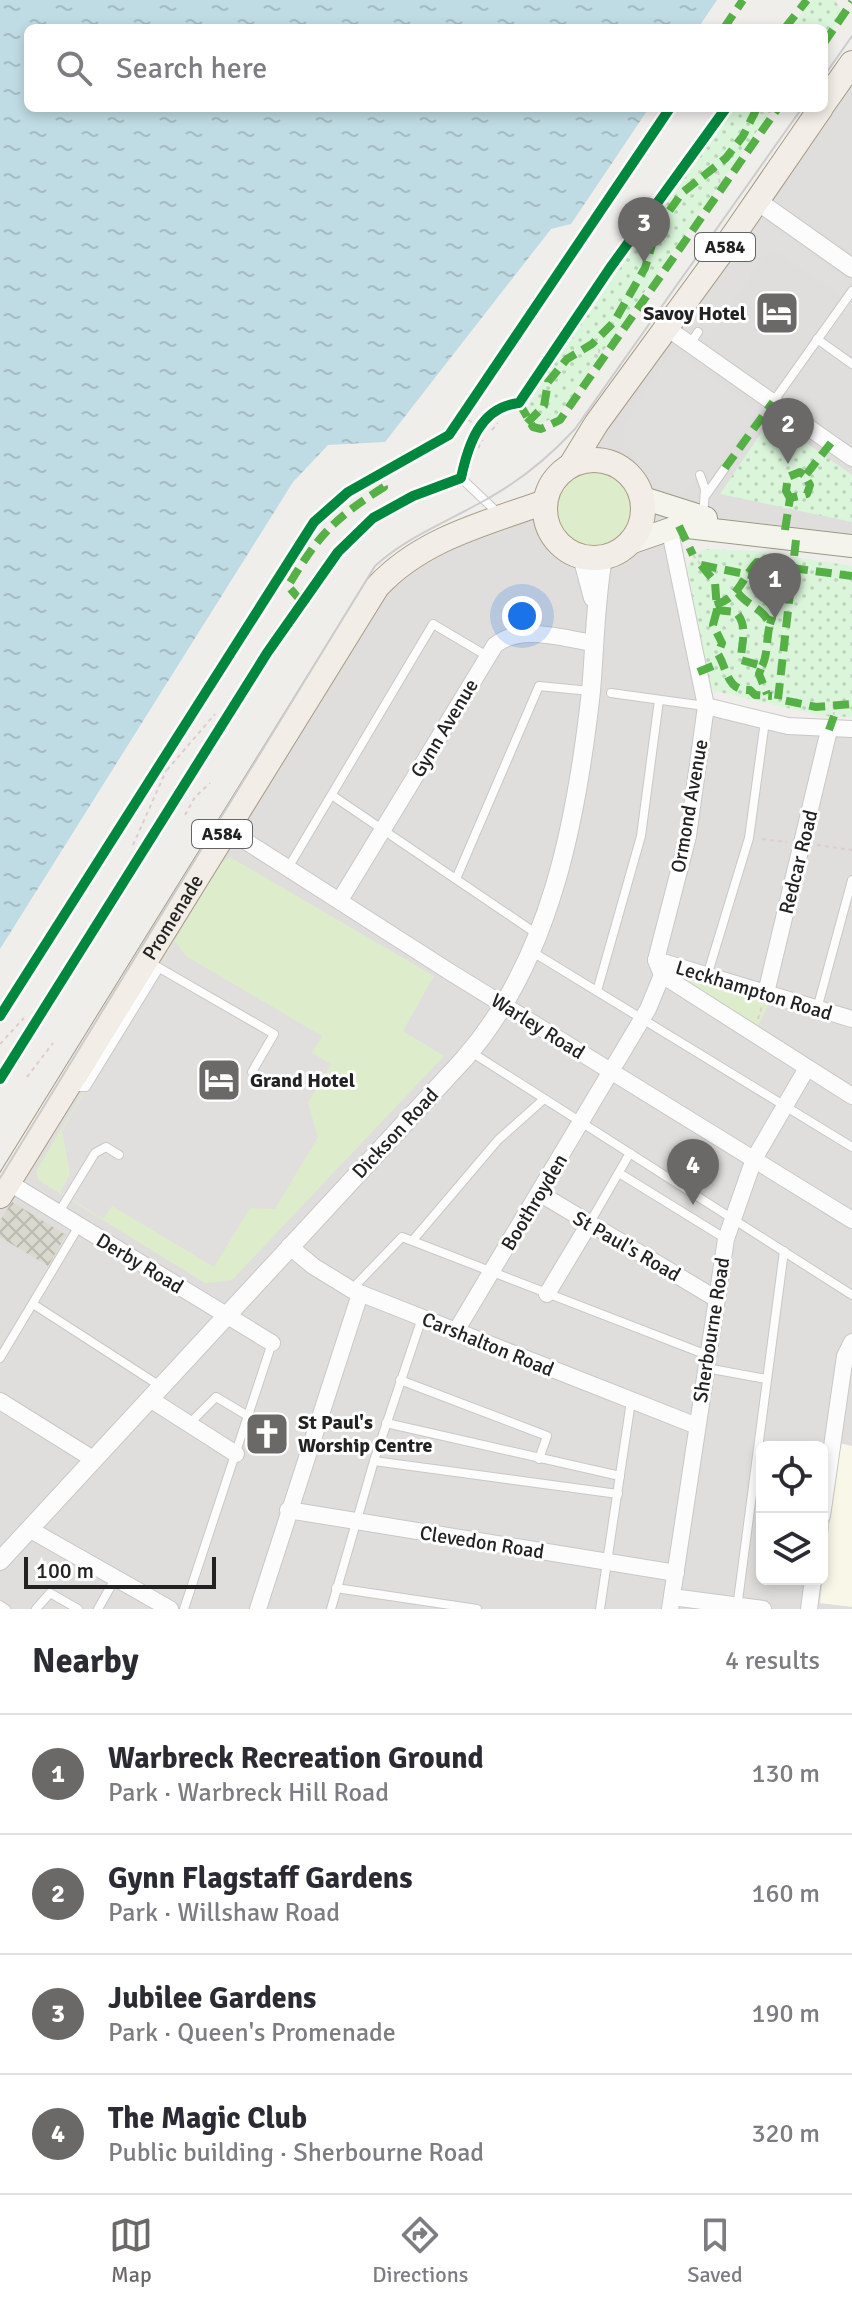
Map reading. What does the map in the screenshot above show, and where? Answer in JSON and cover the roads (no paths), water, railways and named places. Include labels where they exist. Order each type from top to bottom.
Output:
[{"type":"main road","points":[[828,97],[852,63]]},
{"type":"main road","name":"A584","points":[[545,502],[558,475],[571,465],[596,424],[627,385],[818,112]]},
{"type":"main road","name":"A584","points":[[614,463],[608,427],[627,385]]},
{"type":"main road","points":[[571,465],[600,460],[614,463],[632,477],[643,498],[641,525],[630,543]]},
{"type":"main road","points":[[643,498],[852,536]]},
{"type":"main road","points":[[545,502],[549,527],[562,546],[592,557],[669,527],[699,526],[852,546]]},
{"type":"main road","name":"Promenade","points":[[4,1189],[67,1087],[152,964],[225,828],[377,587],[413,555],[545,502]]},
{"type":"main road","name":"Promenade","points":[[496,520],[549,527]]},
{"type":"street","points":[[756,200],[775,221],[852,268]]},
{"type":"street","points":[[667,328],[694,338],[773,402],[852,458]]},
{"type":"street","name":"Ormond Avenue","points":[[611,1072],[643,1018],[659,968],[688,836],[706,706],[669,527]]},
{"type":"street","name":"Dickson Road","points":[[0,1561],[470,1052],[502,1003],[534,942],[570,825],[591,691],[595,643],[592,557]]},
{"type":"street","name":"Gynn Avenue","points":[[340,900],[487,656],[505,638],[515,634],[595,643]]},
{"type":"street","points":[[706,706],[765,721],[832,723],[852,729]]},
{"type":"street","name":"Redcar Road","points":[[766,993],[832,723]]},
{"type":"street","name":"Warley Road","points":[[225,828],[852,1220]]},
{"type":"street","points":[[659,968],[754,1034],[852,1096]]},
{"type":"street","name":"Leckhampton Road","points":[[659,968],[707,976],[852,1019]]},
{"type":"street","name":"Sherbourne Road","points":[[671,1603],[726,1239],[754,1159],[807,1068]]},
{"type":"street","name":"Boothroyden","points":[[456,1331],[611,1072]]},
{"type":"street","name":"Derby Road","points":[[4,1189],[59,1212],[272,1343]]},
{"type":"street","name":"St Paul's Road","points":[[539,1193],[715,1298]]},
{"type":"street","points":[[547,1294],[589,1224]]},
{"type":"street","name":"Carshalton Road","points":[[289,1246],[313,1266],[356,1292],[697,1426]]},
{"type":"street","points":[[258,1609],[356,1292]]},
{"type":"street","points":[[822,1513],[845,1356],[852,1342]]},
{"type":"street","points":[[156,1393],[189,1424],[236,1454]]},
{"type":"street","points":[[0,1401],[93,1459]]},
{"type":"street","name":"Clevedon Road","points":[[288,1510],[676,1573]]},
{"type":"street","points":[[29,1529],[170,1609]]},
{"type":"street","points":[[809,1609],[812,1585]]},
{"type":"street","points":[[671,1603],[763,1609]]},
{"type":"lane","points":[[773,402],[852,291]]},
{"type":"lane","points":[[817,339],[852,364]]},
{"type":"lane","points":[[704,507],[725,468]]},
{"type":"lane","points":[[700,475],[704,507]]},
{"type":"lane","points":[[0,1079],[267,653],[338,552],[373,518],[413,496],[461,478],[496,520]]},
{"type":"lane","points":[[288,868],[433,624],[487,656]]},
{"type":"lane","points":[[456,879],[539,686],[591,691]]},
{"type":"lane","points":[[611,693],[706,706]]},
{"type":"lane","points":[[597,991],[641,836],[659,700]]},
{"type":"lane","points":[[707,976],[749,838],[765,721]]},
{"type":"lane","points":[[333,796],[456,879],[597,991],[852,1147]]},
{"type":"lane","points":[[817,1009],[852,880]]},
{"type":"lane","points":[[152,964],[274,1034],[252,1072]]},
{"type":"lane","points":[[470,1052],[852,1295]]},
{"type":"lane","points":[[413,1240],[498,1140],[544,1099]]},
{"type":"lane","points":[[59,1212],[95,1153],[106,1147],[119,1155]]},
{"type":"lane","points":[[589,1224],[630,1153]]},
{"type":"lane","points":[[619,1173],[726,1239]]},
{"type":"lane","points":[[0,1358],[79,1226]]},
{"type":"lane","points":[[356,1292],[402,1237],[706,1361],[766,1379]]},
{"type":"lane","points":[[737,1607],[784,1251]]},
{"type":"lane","points":[[33,1304],[156,1393]]},
{"type":"lane","points":[[331,1609],[355,1521],[422,1318]]},
{"type":"lane","points":[[184,1609],[272,1343]]},
{"type":"lane","points":[[400,1380],[547,1436],[539,1459]]},
{"type":"lane","points":[[189,1424],[216,1397],[248,1416]]},
{"type":"lane","points":[[600,1609],[631,1401]]},
{"type":"lane","points":[[386,1423],[620,1476]]},
{"type":"lane","points":[[374,1461],[618,1494]]},
{"type":"lane","points":[[98,1609],[115,1579]]},
{"type":"lane","points":[[336,1588],[477,1609]]},
{"type":"lane","points":[[36,1609],[50,1593],[78,1609]]},
{"type":"lane","points":[[0,1605],[6,1609]]},
{"type":"water","points":[[0,0],[717,0],[701,24],[24,24],[24,112],[646,112],[571,224],[551,229],[385,442],[328,445],[293,482],[0,949]]},
{"type":"tram line","points":[[828,70],[852,36]]},
{"type":"tram line","points":[[0,1178],[375,566],[415,537],[511,484],[544,459],[575,429],[799,112]]},
{"type":"place","name":"Jubilee Gardens","points":[[644,263]]},
{"type":"place","name":"Savoy Hotel","points":[[777,313]]},
{"type":"place","name":"Gynn Flagstaff Gardens","points":[[788,464]]},
{"type":"place","name":"Warbreck Recreation Ground","points":[[775,619]]},
{"type":"place","name":"Grand Hotel","points":[[219,1080]]},
{"type":"place","name":"The Magic Club","points":[[693,1205]]},
{"type":"place","name":"St Paul's Worship Centre","points":[[267,1434]]}]
